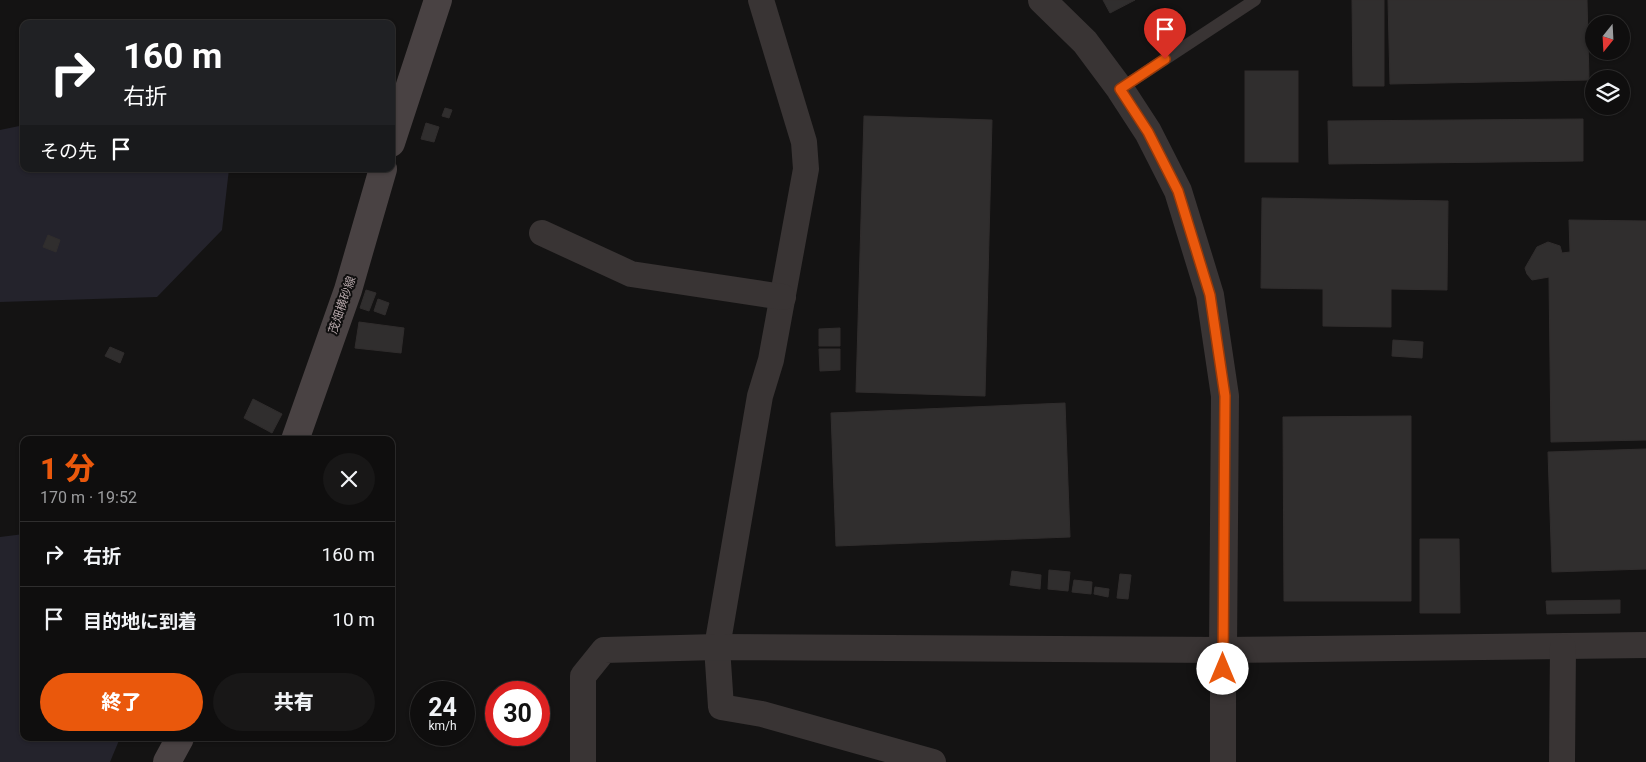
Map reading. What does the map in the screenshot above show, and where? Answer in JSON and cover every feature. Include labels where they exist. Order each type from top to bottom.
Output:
[{"type":"main road","points":[[395,131],[438,0]]},
{"type":"main road","name":"茂畑横砂線","points":[[296,436],[348,290],[382,172]]},
{"type":"main road","points":[[167,762],[178,741]]},
{"type":"street","points":[[761,0],[804,142],[806,168],[771,360],[760,396],[717,648],[721,707],[762,714],[933,762]]},
{"type":"street","points":[[1042,0],[1085,42],[1120,89],[1148,132],[1178,191],[1210,295],[1225,396],[1223,762]]},
{"type":"street","points":[[542,233],[631,274],[783,297]]},
{"type":"street","points":[[583,762],[583,676],[604,650],[717,648],[1223,650],[1646,645]]},
{"type":"street","points":[[1562,647],[1562,762]]},
{"type":"lane","points":[[1120,89],[1254,0]]},
{"type":"shaded area","points":[[20,126],[20,172],[229,172],[222,230],[157,297],[0,302],[0,130]]},
{"type":"shaded area","points":[[20,534],[20,741],[119,741],[110,762],[0,762],[0,537]]},
{"type":"building","points":[[1103,0],[1135,0],[1110,13]]},
{"type":"building","points":[[1352,0],[1384,0],[1384,86],[1353,86]]},
{"type":"building","points":[[1388,0],[1587,0],[1585,60],[1588,60],[1589,70],[1585,70],[1585,80],[1390,84]]},
{"type":"building","points":[[1245,71],[1298,71],[1298,162],[1245,162]]},
{"type":"building","points":[[445,108],[452,110],[449,118],[442,116]]},
{"type":"building","points":[[864,116],[992,120],[985,396],[856,392]]},
{"type":"building","points":[[1583,119],[1583,161],[1329,164],[1328,121]]},
{"type":"building","points":[[426,123],[439,127],[434,142],[421,139]]},
{"type":"building","points":[[1262,198],[1448,201],[1447,290],[1391,289],[1391,327],[1323,326],[1323,289],[1261,288]]},
{"type":"building","points":[[1569,220],[1646,221],[1646,440],[1551,442],[1549,277],[1532,280],[1525,268],[1537,247],[1548,242],[1560,246],[1562,253],[1570,252]]},
{"type":"building","points":[[48,235],[60,240],[56,252],[43,247]]},
{"type":"building","points":[[366,290],[376,293],[369,311],[360,308]]},
{"type":"building","points":[[378,299],[389,303],[385,315],[374,311]]},
{"type":"building","points":[[359,322],[404,328],[401,353],[355,348]]},
{"type":"building","points":[[840,328],[840,346],[819,346],[819,329]]},
{"type":"building","points":[[1393,340],[1423,342],[1422,358],[1392,356]]},
{"type":"building","points":[[110,347],[124,353],[120,363],[105,356]]},
{"type":"building","points":[[819,349],[840,349],[840,370],[820,371]]},
{"type":"building","points":[[253,399],[282,414],[272,433],[244,418]]},
{"type":"building","points":[[1065,403],[1070,537],[836,546],[831,413]]},
{"type":"building","points":[[1411,416],[1411,601],[1284,601],[1283,417]]},
{"type":"building","points":[[1646,449],[1646,569],[1552,572],[1548,452]]},
{"type":"building","points":[[1420,539],[1459,539],[1460,613],[1420,613]]},
{"type":"building","points":[[1049,570],[1070,572],[1068,591],[1048,589]]},
{"type":"building","points":[[1012,571],[1041,575],[1040,589],[1010,585]]},
{"type":"building","points":[[1120,574],[1131,575],[1128,599],[1117,598]]},
{"type":"building","points":[[1074,580],[1092,582],[1091,594],[1072,592]]},
{"type":"building","points":[[1095,587],[1109,589],[1108,597],[1094,594]]},
{"type":"building","points":[[1620,600],[1620,613],[1547,614],[1546,601]]},
{"type":"route","points":[[1165,59],[1120,89],[1148,132],[1178,191],[1210,295],[1225,396],[1223,669]]}]
